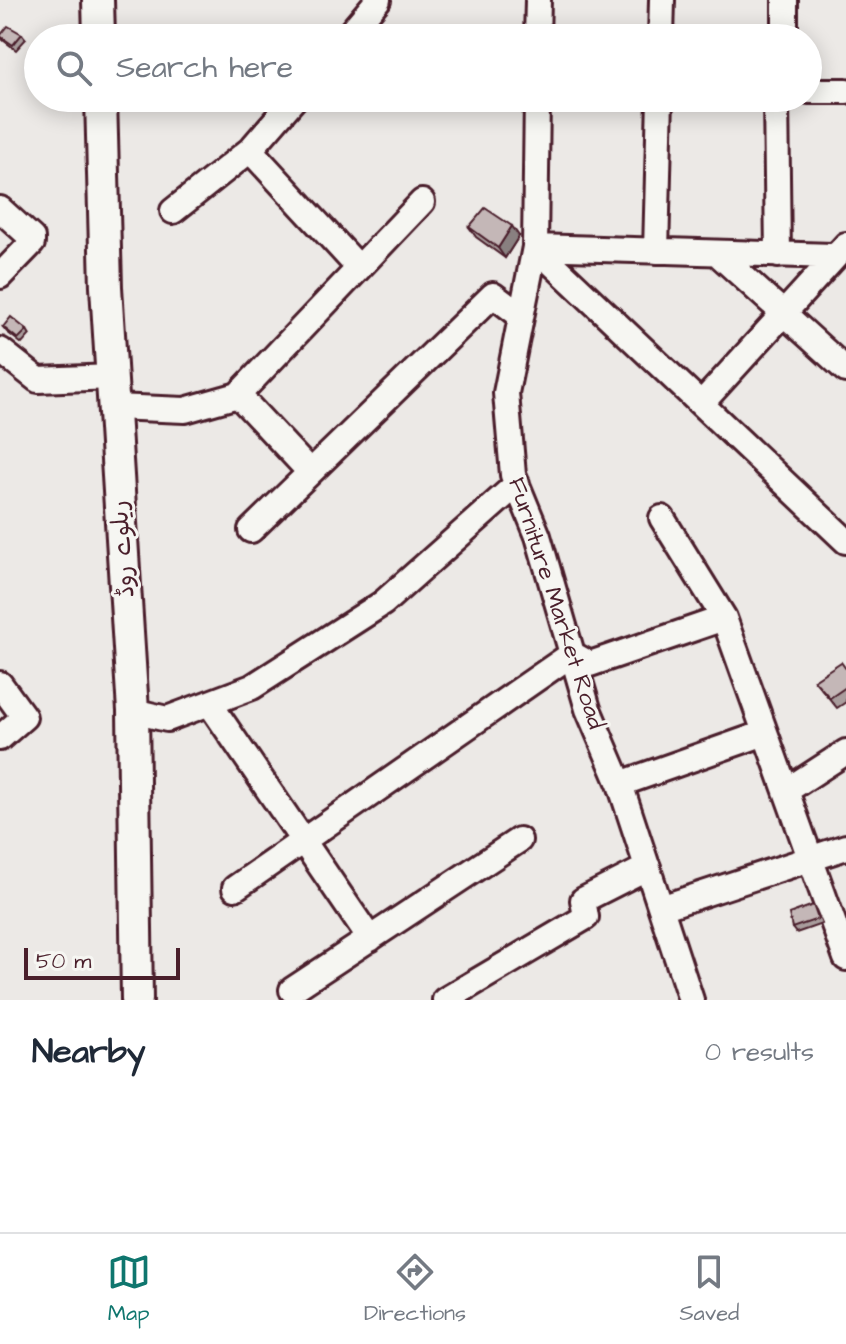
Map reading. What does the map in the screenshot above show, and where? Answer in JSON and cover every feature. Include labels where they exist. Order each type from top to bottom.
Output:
[{"type":"street","points":[[98,0],[99,24]]},
{"type":"street","points":[[358,24],[378,0]]},
{"type":"street","points":[[537,24],[538,0]]},
{"type":"street","points":[[661,24],[662,0]]},
{"type":"street","points":[[785,0],[785,24]]},
{"type":"street","points":[[822,91],[846,91]]},
{"type":"street","name":"ریلوے روڈ","points":[[102,112],[112,377],[133,711],[137,1000]]},
{"type":"street","points":[[173,211],[250,150],[283,112]]},
{"type":"street","name":"Furniture Market Road","points":[[537,112],[535,247],[506,393],[517,484],[538,536],[588,709],[620,784],[648,867],[684,998]]},
{"type":"street","points":[[656,251],[660,112]]},
{"type":"street","points":[[776,112],[778,255]]},
{"type":"street","points":[[250,150],[359,268]]},
{"type":"street","points":[[114,407],[185,410],[238,395],[422,202]]},
{"type":"street","points":[[0,209],[32,238],[32,243],[0,276]]},
{"type":"street","points":[[535,247],[778,255],[839,250]]},
{"type":"street","points":[[535,247],[846,541]]},
{"type":"street","points":[[701,404],[839,250]]},
{"type":"street","points":[[717,253],[846,370]]},
{"type":"street","points":[[251,530],[493,295],[521,316]]},
{"type":"street","points":[[0,350],[38,380],[112,377]]},
{"type":"street","points":[[238,395],[310,472]]},
{"type":"street","points":[[133,711],[167,719],[252,687],[383,603],[517,484]]},
{"type":"street","points":[[662,518],[724,618],[846,958]]},
{"type":"street","points":[[235,888],[572,654],[590,664],[724,618]]},
{"type":"street","points":[[0,684],[24,717],[0,738]]},
{"type":"street","points":[[210,704],[370,939]]},
{"type":"street","points":[[620,784],[765,733]]},
{"type":"street","points":[[786,791],[846,752]]},
{"type":"street","points":[[292,990],[519,840]]},
{"type":"street","points":[[661,908],[846,847]]},
{"type":"street","points":[[445,1000],[586,917],[583,900],[648,867]]},
{"type":"building","points":[[8,26],[22,34],[13,45],[0,36]]},
{"type":"building","points":[[485,208],[512,226],[498,248],[469,227]]},
{"type":"building","points":[[11,317],[27,330],[18,339],[3,327]]},
{"type":"building","points":[[841,662],[846,669],[846,687],[830,698],[814,680]]},
{"type":"building","points":[[813,905],[818,919],[792,928],[789,914]]}]
